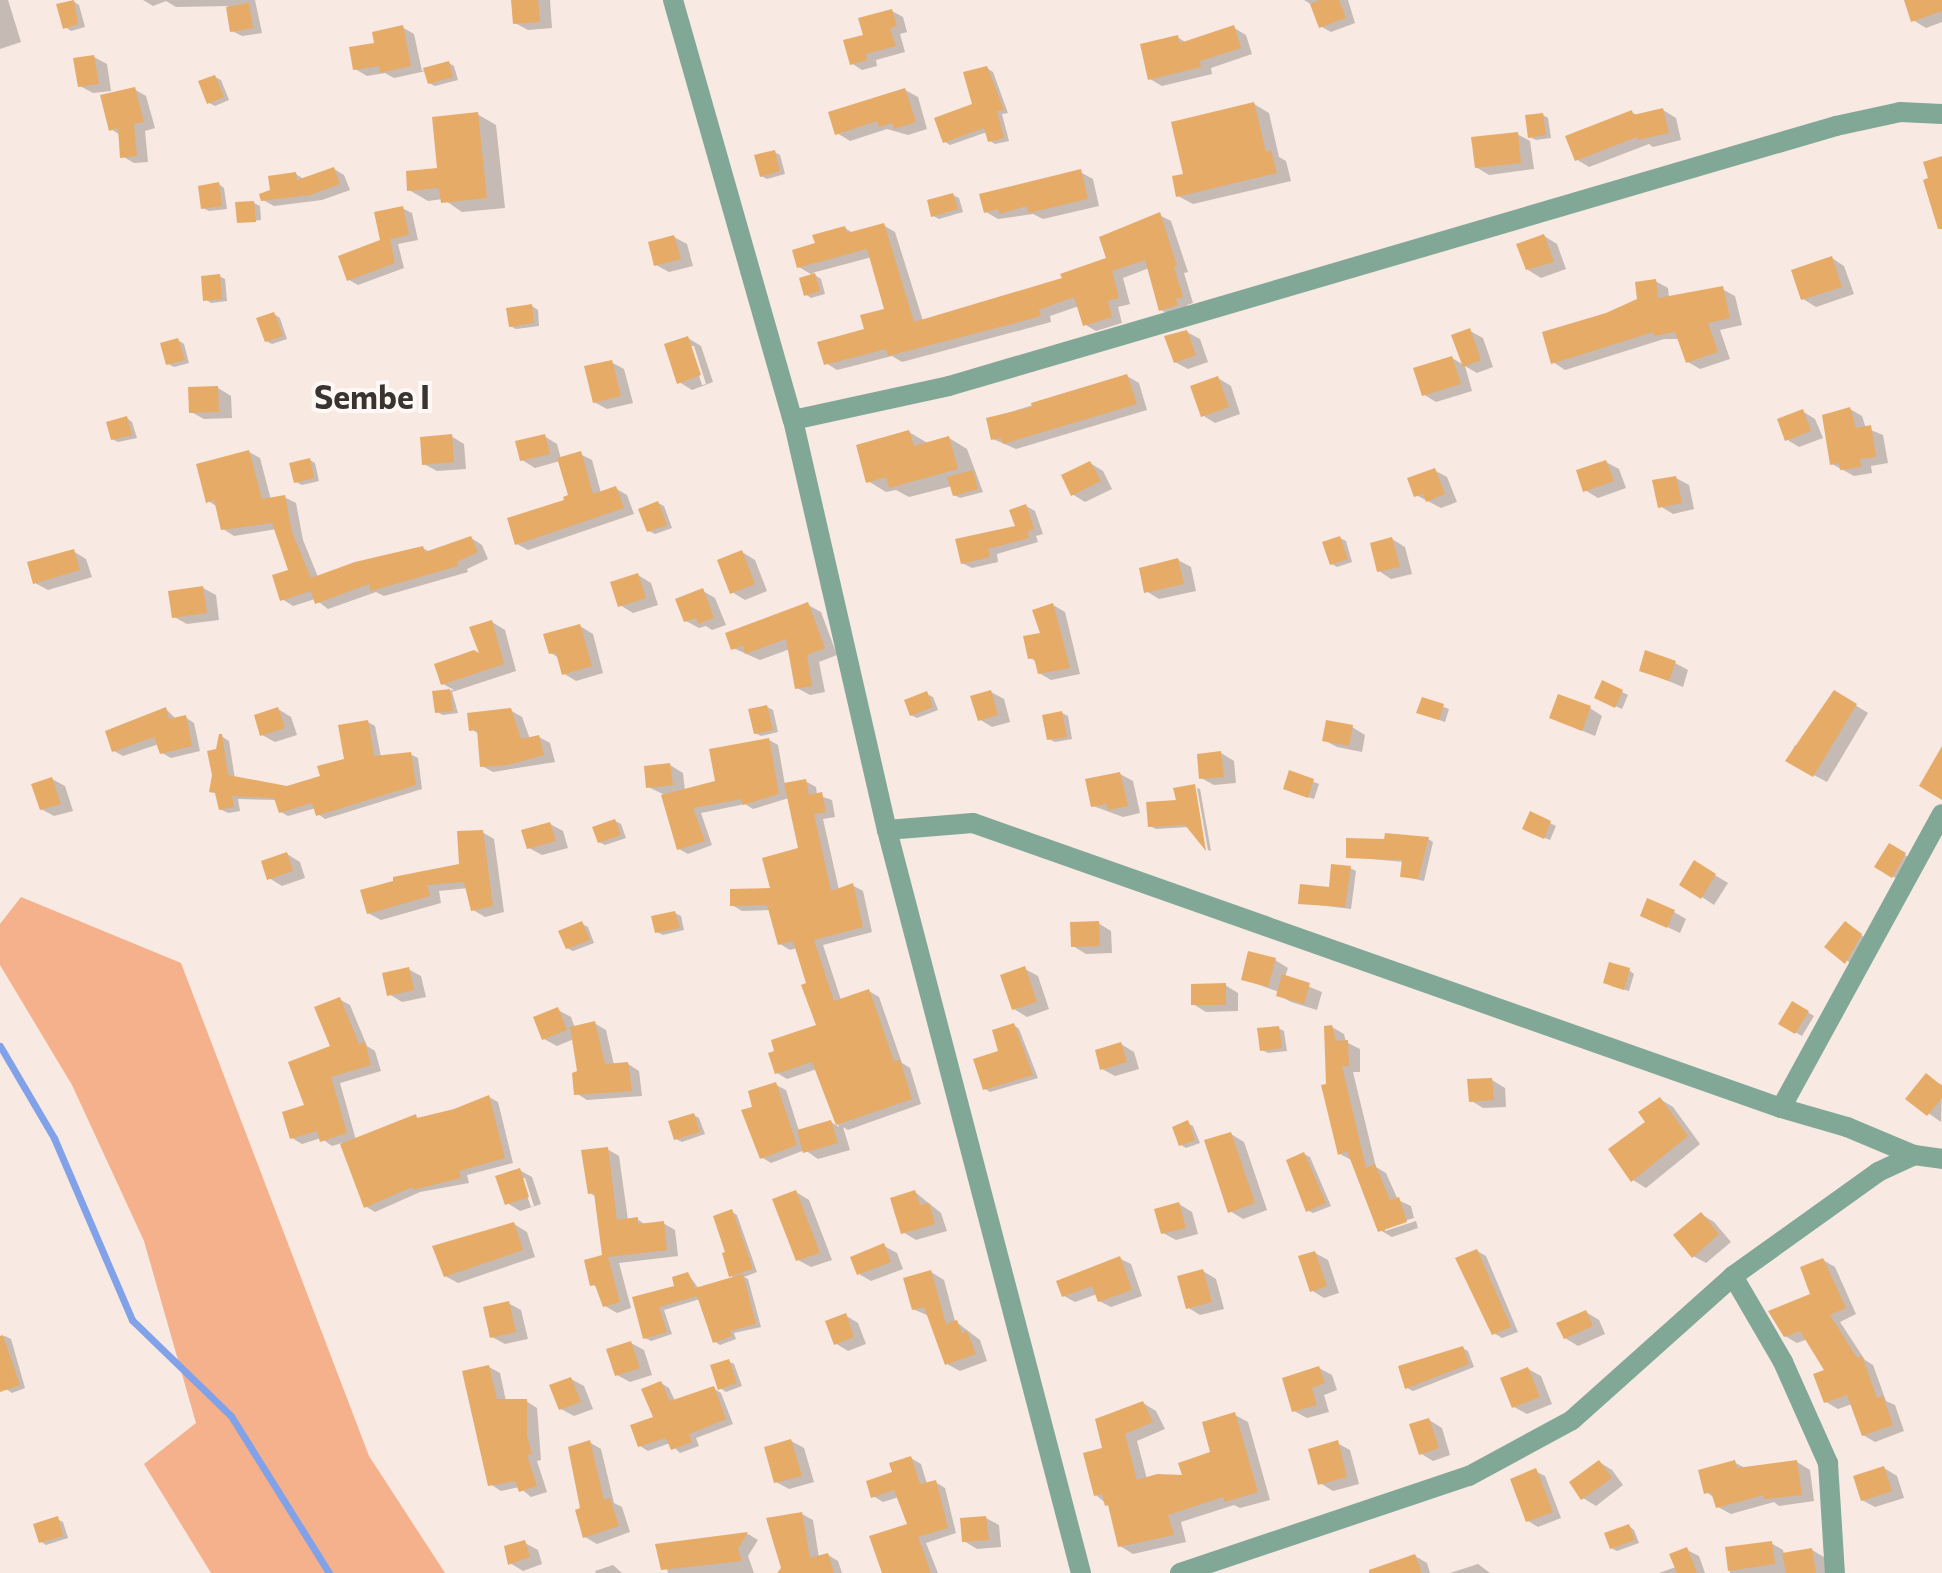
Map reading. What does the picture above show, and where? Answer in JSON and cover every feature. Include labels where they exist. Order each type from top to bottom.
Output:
[{"type":"street","points":[[673,0],[793,420],[887,830],[1081,1573]]},
{"type":"street","points":[[793,420],[949,386],[1836,126],[1900,112],[1942,114]]},
{"type":"street","points":[[1781,1108],[1942,814]]},
{"type":"street","points":[[887,830],[973,823],[1781,1108],[1847,1127],[1914,1155],[1942,1159]]},
{"type":"street","points":[[1180,1573],[1469,1476],[1572,1420],[1733,1276],[1878,1172],[1914,1155]]},
{"type":"street","points":[[1733,1276],[1783,1362],[1828,1463],[1835,1573]]},
{"type":"shaded area","points":[[21,897],[181,963],[369,1456],[445,1573],[211,1573],[144,1464],[196,1423],[144,1241],[72,1085],[0,965],[0,924]]},
{"type":"building","points":[[74,0],[78,24],[63,29],[56,4]]},
{"type":"building","points":[[511,0],[538,0],[540,22],[513,24]]},
{"type":"building","points":[[1320,0],[1339,0],[1346,18],[1319,28],[1310,4]]},
{"type":"building","points":[[1904,0],[1942,0],[1942,11],[1911,22]]},
{"type":"building","points":[[249,3],[253,28],[230,32],[226,7]]},
{"type":"building","points":[[892,9],[897,26],[890,28],[896,46],[866,54],[867,60],[850,65],[843,40],[863,35],[858,18]]},
{"type":"building","points":[[403,25],[411,66],[380,73],[379,66],[353,70],[349,47],[374,43],[372,32]]},
{"type":"building","points":[[1234,25],[1241,48],[1200,61],[1201,67],[1148,80],[1140,44],[1178,35],[1180,43]]},
{"type":"building","points":[[94,55],[99,84],[78,87],[73,58]]},
{"type":"building","points":[[449,61],[453,77],[428,84],[423,68]]},
{"type":"building","points":[[987,66],[1004,110],[997,111],[1004,138],[988,142],[984,128],[943,143],[934,118],[972,104],[963,72]]},
{"type":"building","points":[[215,75],[224,97],[207,104],[198,81]]},
{"type":"building","points":[[135,87],[144,122],[134,124],[137,156],[120,158],[118,128],[109,131],[100,95]]},
{"type":"building","points":[[905,88],[916,122],[894,129],[892,123],[879,127],[877,121],[835,135],[828,112]]},
{"type":"building","points":[[1254,102],[1266,152],[1271,150],[1277,173],[1176,197],[1172,176],[1183,174],[1171,122]]},
{"type":"building","points":[[1663,108],[1669,133],[1638,140],[1637,137],[1575,161],[1565,136],[1632,110],[1633,115]]},
{"type":"building","points":[[478,112],[487,198],[441,203],[439,188],[407,191],[406,171],[437,168],[432,117]]},
{"type":"building","points":[[1543,113],[1546,135],[1528,138],[1525,115]]},
{"type":"building","points":[[1518,132],[1521,163],[1475,168],[1471,137]]},
{"type":"building","points":[[775,150],[780,171],[760,177],[754,155]]},
{"type":"building","points":[[1942,156],[1942,229],[1938,229],[1923,180],[1928,178],[1923,162]]},
{"type":"building","points":[[334,167],[340,184],[310,195],[261,201],[259,194],[270,190],[268,176],[296,172],[297,180]]},
{"type":"building","points":[[1081,169],[1088,199],[1028,213],[1027,206],[999,214],[998,209],[984,213],[979,194]]},
{"type":"building","points":[[219,182],[222,206],[201,209],[198,186]]},
{"type":"building","points":[[953,193],[958,209],[931,217],[927,200]]},
{"type":"building","points":[[254,201],[256,222],[237,223],[235,202]]},
{"type":"building","points":[[403,206],[409,235],[390,239],[395,263],[347,281],[338,256],[380,240],[374,212]]},
{"type":"building","points":[[1160,212],[1183,297],[1176,299],[1178,305],[1159,311],[1145,260],[1112,271],[1119,298],[1108,301],[1112,317],[1083,326],[1074,297],[1039,310],[1041,316],[888,356],[886,349],[824,365],[817,342],[864,329],[860,315],[884,309],[867,249],[797,268],[792,250],[815,243],[812,235],[845,226],[847,233],[884,223],[914,322],[1062,278],[1060,274],[1106,258],[1099,237]]},
{"type":"building","points":[[1544,234],[1554,262],[1526,270],[1516,244]]},
{"type":"building","points":[[674,235],[681,259],[654,266],[648,242]]},
{"type":"building","points":[[1832,256],[1842,287],[1801,300],[1791,270]]},
{"type":"building","points":[[815,273],[820,291],[804,296],[799,278]]},
{"type":"building","points":[[220,274],[222,299],[203,301],[201,276]]},
{"type":"building","points":[[1656,279],[1658,298],[1723,286],[1730,318],[1708,323],[1718,352],[1686,363],[1675,332],[1654,336],[1653,332],[1551,364],[1542,332],[1606,313],[1637,299],[1635,282]]},
{"type":"building","points":[[532,304],[534,323],[509,327],[506,308]]},
{"type":"building","points":[[274,312],[283,336],[265,342],[256,318]]},
{"type":"building","points":[[1470,328],[1481,360],[1463,367],[1451,335]]},
{"type":"building","points":[[1187,330],[1196,355],[1174,363],[1164,336]]},
{"type":"building","points":[[688,336],[701,375],[677,384],[664,344]]},
{"type":"building","points":[[178,338],[185,360],[166,365],[160,343]]},
{"type":"building","points":[[1452,356],[1461,384],[1422,396],[1413,368]]},
{"type":"building","points":[[612,360],[621,396],[593,403],[584,366]]},
{"type":"building","points":[[1127,374],[1137,404],[1003,444],[1001,438],[991,440],[986,418],[1032,407],[1031,403]]},
{"type":"building","points":[[1218,376],[1229,407],[1201,417],[1190,386]]},
{"type":"building","points":[[218,386],[219,412],[189,413],[188,387]]},
{"type":"building","points":[[1850,407],[1856,428],[1871,425],[1876,457],[1860,459],[1861,467],[1840,470],[1839,463],[1830,465],[1822,415]]},
{"type":"building","points":[[1803,409],[1811,431],[1785,441],[1777,419]]},
{"type":"building","points":[[127,416],[132,435],[111,440],[106,422]]},
{"type":"building","points":[[909,430],[914,446],[949,436],[958,469],[889,488],[886,477],[866,483],[856,445]]},
{"type":"building","points":[[452,434],[454,462],[422,465],[420,437]]},
{"type":"building","points":[[545,434],[550,454],[520,461],[515,441]]},
{"type":"building","points":[[249,450],[262,499],[285,495],[292,532],[311,578],[355,562],[423,546],[425,552],[471,536],[478,552],[457,562],[458,566],[371,591],[369,584],[315,604],[311,591],[280,601],[272,575],[288,570],[272,523],[221,530],[214,500],[206,503],[196,464]]},
{"type":"building","points":[[581,451],[593,494],[616,486],[624,508],[515,545],[507,518],[564,500],[563,497],[568,495],[557,458]]},
{"type":"building","points":[[310,458],[314,478],[294,483],[289,463]]},
{"type":"building","points":[[1606,460],[1614,481],[1583,492],[1576,470]]},
{"type":"building","points":[[1090,461],[1101,481],[1071,496],[1061,475]]},
{"type":"building","points":[[1435,468],[1445,494],[1426,502],[1423,494],[1414,497],[1407,478]]},
{"type":"building","points":[[973,470],[978,489],[953,496],[947,477]]},
{"type":"building","points":[[1676,476],[1682,503],[1658,508],[1652,480]]},
{"type":"building","points":[[658,501],[667,525],[647,532],[638,509]]},
{"type":"building","points":[[1026,504],[1034,529],[1028,531],[1029,538],[988,549],[990,557],[961,564],[955,539],[1015,526],[1009,510]]},
{"type":"building","points":[[1340,536],[1348,559],[1330,565],[1322,542]]},
{"type":"building","points":[[1392,537],[1400,567],[1377,572],[1370,543]]},
{"type":"building","points":[[74,549],[80,570],[33,584],[27,562]]},
{"type":"building","points":[[742,550],[755,584],[730,594],[717,560]]},
{"type":"building","points":[[1178,558],[1184,584],[1144,593],[1139,568]]},
{"type":"building","points":[[638,573],[646,598],[618,607],[610,582]]},
{"type":"building","points":[[203,586],[207,613],[172,618],[168,591]]},
{"type":"building","points":[[703,588],[714,618],[698,624],[696,618],[684,622],[675,599]]},
{"type":"building","points":[[808,602],[825,648],[807,655],[812,686],[795,689],[786,639],[745,654],[743,646],[731,650],[725,633]]},
{"type":"building","points":[[1053,603],[1070,668],[1038,674],[1034,658],[1028,659],[1023,636],[1040,633],[1032,610]]},
{"type":"building","points":[[492,620],[504,664],[441,685],[434,664],[474,650],[479,653],[469,627]]},
{"type":"building","points":[[580,624],[592,666],[562,675],[556,653],[549,654],[543,634]]},
{"type":"building","points":[[1645,650],[1676,661],[1669,681],[1639,671]]},
{"type":"building","points":[[1602,680],[1623,690],[1615,708],[1594,698]]},
{"type":"building","points":[[450,689],[453,711],[435,713],[432,691]]},
{"type":"building","points":[[991,690],[998,715],[978,721],[970,696]]},
{"type":"building","points":[[1834,690],[1857,704],[1813,777],[1785,761]]},
{"type":"building","points":[[927,691],[933,707],[910,716],[904,700]]},
{"type":"building","points":[[1558,694],[1591,706],[1582,731],[1549,718]]},
{"type":"building","points":[[1422,697],[1444,704],[1439,720],[1416,713]]},
{"type":"building","points":[[767,705],[773,730],[754,734],[748,709]]},
{"type":"building","points":[[166,707],[169,719],[186,715],[192,746],[160,754],[154,737],[112,752],[105,731]]},
{"type":"building","points":[[278,707],[285,728],[260,736],[254,715]]},
{"type":"building","points":[[511,708],[521,739],[539,735],[544,755],[508,765],[480,767],[477,730],[469,731],[467,713]]},
{"type":"building","points":[[1062,711],[1067,737],[1047,740],[1042,715]]},
{"type":"building","points":[[368,720],[374,756],[411,752],[416,785],[316,816],[312,803],[279,813],[274,798],[232,796],[234,807],[219,810],[215,793],[209,792],[212,775],[207,751],[216,749],[219,734],[222,734],[228,775],[287,786],[320,776],[317,766],[344,759],[338,725]]},
{"type":"building","points":[[1326,720],[1353,725],[1349,746],[1322,741]]},
{"type":"building","points":[[769,738],[779,794],[743,805],[741,799],[693,808],[705,841],[677,850],[661,795],[715,781],[709,749]]},
{"type":"building","points":[[1942,746],[1942,800],[1919,786]]},
{"type":"building","points":[[1221,751],[1224,777],[1199,779],[1197,754]]},
{"type":"building","points":[[670,763],[673,785],[646,788],[644,766]]},
{"type":"building","points":[[1289,770],[1314,779],[1308,798],[1283,789]]},
{"type":"building","points":[[1120,772],[1128,806],[1108,810],[1107,804],[1091,807],[1085,779]]},
{"type":"building","points":[[52,777],[61,804],[40,810],[31,784]]},
{"type":"building","points":[[806,779],[809,795],[822,792],[826,812],[814,814],[831,891],[853,883],[863,927],[814,940],[834,1001],[869,989],[894,1061],[900,1060],[912,1099],[836,1125],[812,1062],[775,1074],[768,1053],[774,1051],[771,1040],[816,1025],[801,985],[806,983],[793,941],[778,945],[767,905],[730,906],[730,889],[770,888],[762,858],[798,848],[784,783]]},
{"type":"building","points":[[1195,784],[1206,851],[1185,825],[1148,827],[1146,802],[1176,800],[1173,788]]},
{"type":"building","points":[[1530,811],[1551,821],[1544,839],[1522,829]]},
{"type":"building","points":[[615,819],[621,835],[598,843],[592,827]]},
{"type":"building","points":[[550,822],[556,841],[527,849],[521,830]]},
{"type":"building","points":[[483,830],[493,906],[471,911],[464,882],[427,885],[430,896],[367,914],[360,890],[393,881],[393,877],[459,864],[457,831]]},
{"type":"building","points":[[1385,833],[1429,837],[1418,879],[1400,877],[1402,860],[1346,858],[1346,838],[1384,839]]},
{"type":"building","points":[[1889,843],[1906,853],[1892,878],[1874,867]]},
{"type":"building","points":[[287,852],[293,871],[267,880],[261,861]]},
{"type":"building","points":[[1694,860],[1716,874],[1701,899],[1679,885]]},
{"type":"building","points":[[1331,864],[1351,866],[1345,907],[1298,904],[1300,884],[1329,887]]},
{"type":"building","points":[[1647,898],[1675,910],[1667,928],[1640,916]]},
{"type":"building","points":[[675,911],[680,928],[655,933],[651,916]]},
{"type":"building","points":[[582,921],[590,940],[566,949],[558,931]]},
{"type":"building","points":[[1099,921],[1100,946],[1071,947],[1070,922]]},
{"type":"building","points":[[1845,921],[1862,934],[1845,964],[1824,947]]},
{"type":"building","points":[[1248,951],[1276,958],[1268,987],[1241,980]]},
{"type":"building","points":[[1609,962],[1630,968],[1624,990],[1603,983]]},
{"type":"building","points":[[1025,966],[1037,1002],[1012,1010],[1000,975]]},
{"type":"building","points":[[409,967],[414,990],[387,996],[382,973]]},
{"type":"building","points":[[1282,974],[1310,983],[1304,1004],[1276,996]]},
{"type":"building","points":[[1226,983],[1226,1005],[1191,1005],[1191,984]]},
{"type":"building","points":[[340,997],[359,1044],[365,1042],[371,1065],[331,1077],[347,1133],[320,1142],[317,1131],[290,1139],[282,1112],[304,1105],[288,1062],[330,1046],[314,1007]]},
{"type":"building","points":[[1792,1001],[1809,1011],[1795,1034],[1778,1024]]},
{"type":"building","points":[[558,1007],[567,1030],[542,1040],[533,1017]]},
{"type":"building","points":[[595,1021],[605,1064],[628,1062],[632,1091],[574,1095],[572,1073],[577,1071],[570,1027]]},
{"type":"building","points":[[1014,1023],[1033,1075],[983,1090],[973,1059],[998,1051],[992,1030]]},
{"type":"building","points":[[1332,1025],[1336,1041],[1348,1040],[1349,1066],[1342,1066],[1366,1168],[1375,1164],[1390,1200],[1399,1197],[1407,1222],[1378,1232],[1347,1151],[1338,1155],[1321,1085],[1326,1084],[1324,1026]]},
{"type":"building","points":[[1279,1026],[1282,1048],[1260,1051],[1257,1028]]},
{"type":"building","points":[[1121,1042],[1127,1062],[1100,1070],[1095,1050]]},
{"type":"building","points":[[1926,1073],[1942,1086],[1942,1098],[1927,1116],[1905,1099]]},
{"type":"building","points":[[1492,1078],[1494,1100],[1469,1102],[1467,1079]]},
{"type":"building","points":[[776,1082],[797,1145],[760,1159],[741,1110],[752,1107],[748,1091]]},
{"type":"building","points":[[489,1095],[505,1158],[459,1171],[461,1178],[413,1190],[412,1187],[364,1208],[340,1144],[416,1114],[417,1118],[454,1109]]},
{"type":"building","points":[[1660,1097],[1688,1136],[1631,1182],[1608,1149],[1645,1122],[1638,1112]]},
{"type":"building","points":[[694,1113],[700,1132],[674,1140],[668,1121]]},
{"type":"building","points":[[831,1120],[838,1143],[803,1153],[797,1130]]},
{"type":"building","points":[[1188,1120],[1195,1140],[1179,1146],[1172,1127]]},
{"type":"building","points":[[1231,1132],[1255,1203],[1228,1213],[1204,1140]]},
{"type":"building","points":[[608,1147],[617,1220],[638,1217],[638,1224],[664,1221],[667,1250],[608,1257],[620,1302],[603,1307],[595,1285],[590,1286],[584,1260],[602,1255],[594,1193],[588,1194],[581,1150]]},
{"type":"building","points":[[1304,1152],[1326,1203],[1306,1212],[1286,1160]]},
{"type":"building","points":[[520,1168],[529,1197],[505,1205],[495,1176]]},
{"type":"building","points":[[796,1190],[820,1253],[796,1261],[772,1199]]},
{"type":"building","points":[[915,1190],[920,1205],[929,1203],[935,1224],[901,1234],[890,1198]]},
{"type":"building","points":[[1179,1202],[1186,1228],[1161,1234],[1154,1209]]},
{"type":"building","points":[[732,1209],[753,1269],[729,1277],[722,1253],[725,1252],[713,1216]]},
{"type":"building","points":[[1701,1212],[1719,1234],[1692,1258],[1673,1235]]},
{"type":"building","points":[[514,1222],[523,1250],[444,1277],[432,1246]]},
{"type":"building","points":[[884,1243],[891,1262],[857,1275],[850,1257]]},
{"type":"building","points":[[1477,1249],[1511,1327],[1492,1335],[1455,1258]]},
{"type":"building","points":[[1315,1251],[1327,1286],[1310,1292],[1298,1256]]},
{"type":"building","points":[[1120,1256],[1132,1290],[1098,1302],[1092,1286],[1062,1297],[1056,1281]]},
{"type":"building","points":[[1823,1258],[1846,1308],[1830,1315],[1857,1358],[1862,1356],[1877,1398],[1883,1396],[1893,1425],[1862,1436],[1847,1395],[1824,1403],[1813,1374],[1824,1370],[1800,1331],[1784,1337],[1768,1311],[1810,1294],[1800,1267]]},
{"type":"building","points":[[1203,1269],[1212,1302],[1186,1309],[1177,1276]]},
{"type":"building","points":[[931,1270],[946,1324],[957,1320],[962,1333],[967,1331],[976,1354],[945,1365],[924,1307],[912,1310],[903,1278]]},
{"type":"building","points":[[688,1272],[695,1288],[743,1274],[756,1324],[730,1331],[732,1336],[713,1343],[697,1296],[659,1307],[667,1332],[643,1339],[632,1297],[674,1286],[672,1277]]},
{"type":"building","points":[[509,1301],[516,1332],[490,1338],[483,1307]]},
{"type":"building","points":[[1586,1310],[1593,1326],[1564,1339],[1556,1323]]},
{"type":"building","points":[[846,1313],[854,1337],[834,1345],[825,1321]]},
{"type":"building","points":[[3,1335],[20,1385],[0,1392],[0,1336]]},
{"type":"building","points":[[631,1341],[640,1368],[615,1376],[606,1349]]},
{"type":"building","points":[[1463,1346],[1469,1364],[1405,1389],[1398,1366]]},
{"type":"building","points":[[729,1359],[737,1383],[718,1390],[710,1365]]},
{"type":"building","points":[[489,1365],[497,1399],[527,1399],[527,1436],[532,1454],[527,1455],[537,1486],[519,1492],[515,1481],[488,1486],[462,1371]]},
{"type":"building","points":[[1319,1366],[1325,1383],[1312,1388],[1317,1405],[1292,1412],[1282,1378]]},
{"type":"building","points":[[1528,1367],[1540,1397],[1512,1408],[1500,1378]]},
{"type":"building","points":[[571,1377],[581,1402],[559,1410],[549,1385]]},
{"type":"building","points":[[661,1381],[670,1401],[714,1386],[726,1419],[689,1434],[692,1442],[671,1450],[666,1438],[638,1447],[630,1425],[653,1417],[641,1389]]},
{"type":"building","points":[[1143,1401],[1153,1422],[1125,1434],[1137,1480],[1157,1474],[1182,1475],[1178,1463],[1210,1452],[1202,1422],[1235,1412],[1258,1492],[1225,1502],[1223,1497],[1168,1515],[1174,1535],[1118,1547],[1108,1505],[1105,1506],[1102,1494],[1094,1496],[1083,1453],[1102,1448],[1095,1419]]},
{"type":"building","points":[[1429,1418],[1439,1448],[1419,1455],[1409,1424]]},
{"type":"building","points":[[791,1439],[802,1476],[774,1483],[764,1447]]},
{"type":"building","points":[[590,1440],[604,1500],[610,1498],[619,1526],[583,1538],[575,1510],[580,1508],[568,1447]]},
{"type":"building","points":[[1338,1440],[1347,1477],[1318,1485],[1308,1449]]},
{"type":"building","points":[[911,1456],[920,1484],[936,1480],[948,1528],[918,1537],[931,1573],[882,1573],[869,1536],[907,1524],[894,1490],[871,1498],[866,1481],[892,1472],[889,1463]]},
{"type":"building","points":[[1599,1460],[1612,1478],[1581,1500],[1569,1482]]},
{"type":"building","points":[[1735,1460],[1737,1468],[1797,1460],[1802,1495],[1764,1499],[1764,1495],[1716,1508],[1711,1492],[1704,1494],[1698,1470]]},
{"type":"building","points":[[1884,1466],[1892,1491],[1861,1501],[1853,1476]]},
{"type":"building","points":[[1536,1468],[1553,1512],[1526,1522],[1510,1479]]},
{"type":"building","points":[[802,1512],[810,1558],[828,1553],[834,1573],[777,1573],[781,1568],[766,1518]]},
{"type":"building","points":[[58,1516],[63,1536],[39,1543],[33,1524]]},
{"type":"building","points":[[986,1516],[989,1540],[962,1542],[960,1518]]},
{"type":"building","points":[[1629,1524],[1635,1540],[1610,1549],[1604,1533]]},
{"type":"building","points":[[748,1532],[738,1549],[742,1561],[661,1570],[655,1544]]},
{"type":"building","points":[[525,1540],[530,1557],[508,1565],[504,1546]]},
{"type":"building","points":[[1772,1541],[1775,1564],[1728,1571],[1725,1547]]},
{"type":"building","points":[[1687,1547],[1697,1573],[1677,1573],[1669,1554]]},
{"type":"building","points":[[1812,1548],[1816,1573],[1786,1573],[1782,1553]]},
{"type":"building","points":[[1415,1554],[1422,1573],[1369,1573],[1369,1570]]},
{"type":"waterway","points":[[0,1046],[54,1138],[132,1320],[231,1416],[329,1573]]},
{"type":"district","name":"Sembe I","points":[[372,396]]}]
